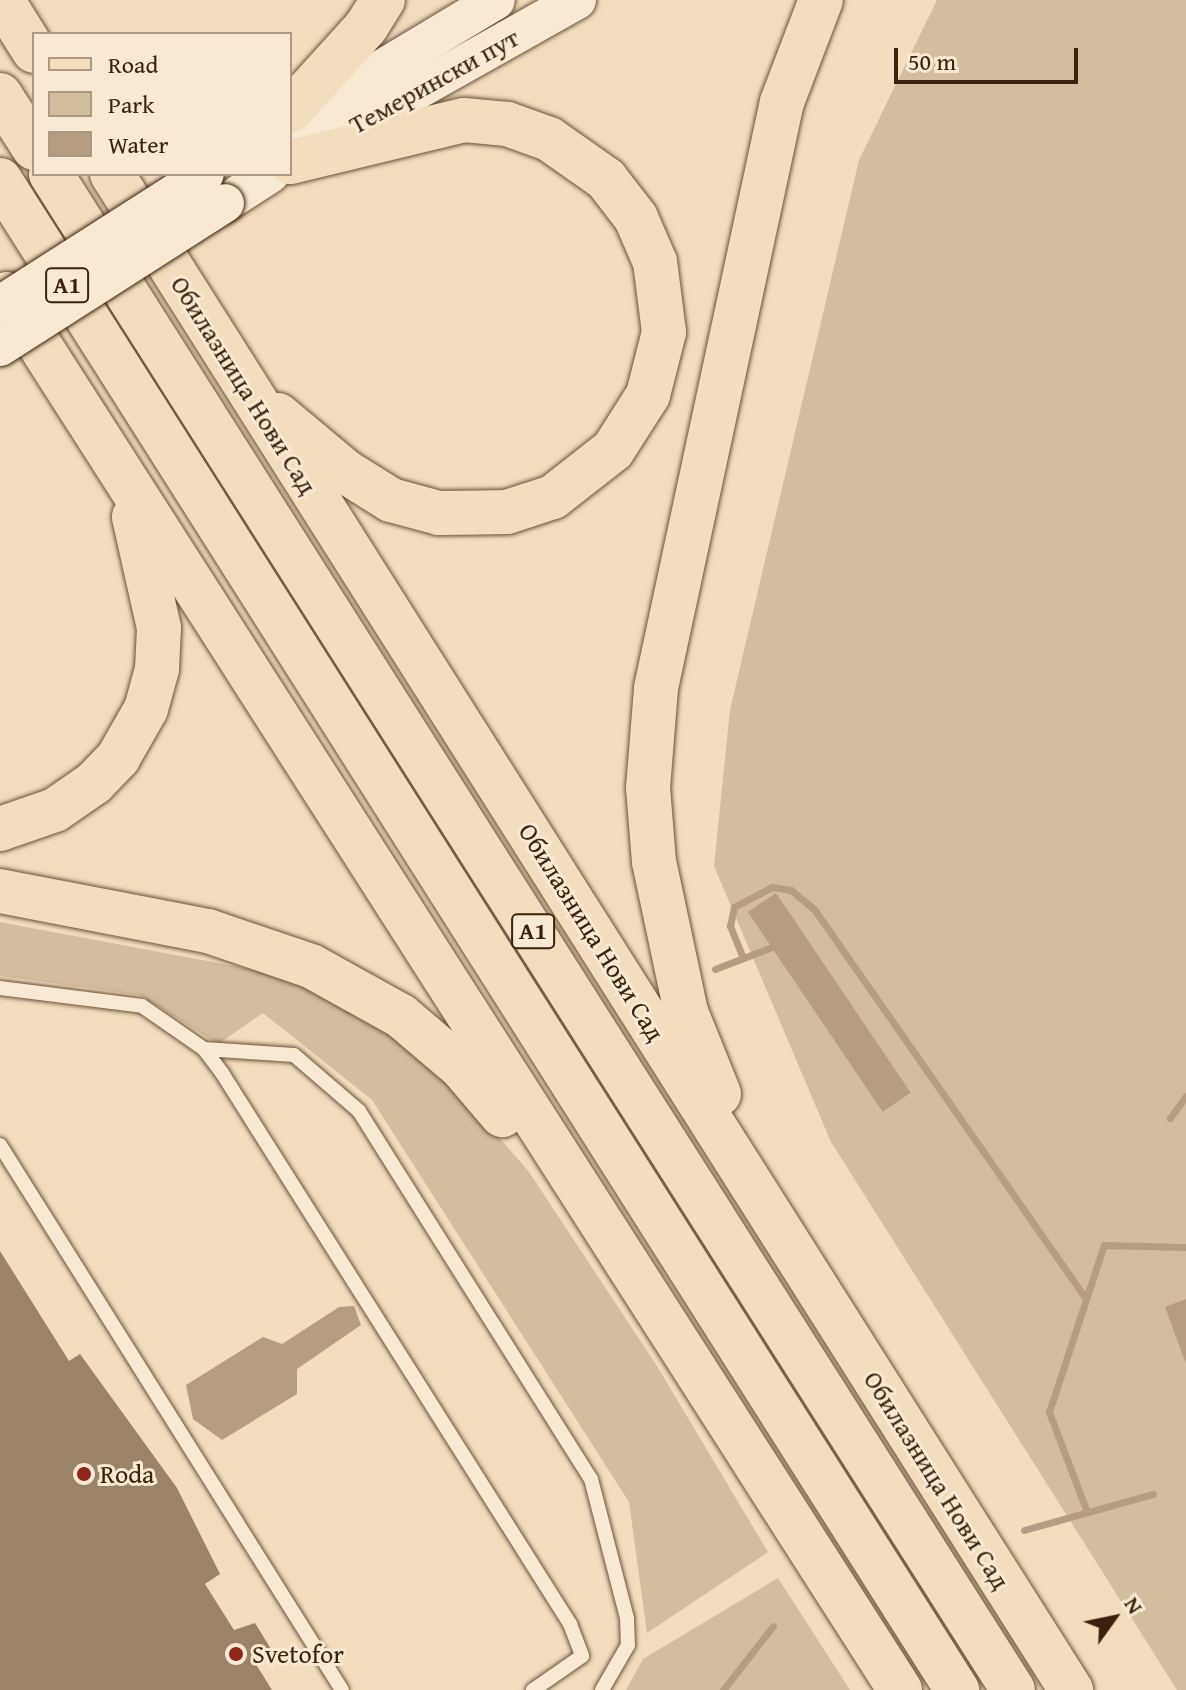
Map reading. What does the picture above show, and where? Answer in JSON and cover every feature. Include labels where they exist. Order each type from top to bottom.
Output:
[{"type":"main road","points":[[2,0],[32,48]]},
{"type":"main road","points":[[29,0],[40,32]]},
{"type":"main road","points":[[292,109],[366,27],[383,0]]},
{"type":"main road","name":"Темерински пут","points":[[292,123],[496,0]]},
{"type":"main road","name":"Темерински пут","points":[[292,161],[577,0]]},
{"type":"main road","points":[[753,1187],[686,1012],[674,967],[654,862],[648,788],[656,688],[687,525],[782,102],[821,0]]},
{"type":"main road","points":[[0,95],[32,145]]},
{"type":"main road","points":[[243,384],[366,488],[412,507],[486,515],[553,497],[594,469],[639,413],[660,356],[663,308],[647,240],[623,199],[570,149],[507,124],[464,120],[292,162]]},
{"type":"main road","name":"A1","points":[[52,176],[1013,1690]]},
{"type":"main road","name":"Обилазница Нови Сад","points":[[113,176],[1071,1690]]},
{"type":"main road","points":[[0,305],[215,188],[262,176]]},
{"type":"main road","name":"A1","points":[[0,180],[957,1690]]},
{"type":"main road","points":[[0,347],[215,188]]},
{"type":"main road","points":[[0,283],[594,1218],[900,1690]]},
{"type":"main road","points":[[0,829],[55,810],[94,783],[118,758],[146,709],[159,649],[157,608],[122,474]]},
{"type":"main road","points":[[0,891],[208,931],[301,962],[367,994],[462,1068],[594,1218]]},
{"type":"lane","points":[[0,988],[142,1006],[204,1049],[570,1624],[582,1656],[533,1690]]},
{"type":"lane","points":[[204,1049],[294,1055],[359,1111],[591,1479],[627,1618],[628,1645],[602,1690]]},
{"type":"lane","points":[[0,1145],[342,1690]]},
{"type":"green space","points":[[937,0],[1186,0],[1186,1690],[1177,1690],[831,1142],[714,866],[730,710],[859,160]]},
{"type":"green space","points":[[0,922],[250,969],[341,1000],[431,1058],[529,1172],[657,1366],[768,1552],[647,1633],[629,1502],[372,1100],[263,1013],[218,1044],[140,995],[0,976]]},
{"type":"green space","points":[[778,1578],[850,1690],[626,1690],[643,1659]]},
{"type":"water","points":[[776,893],[911,1093],[883,1112],[748,912]]},
{"type":"water","points":[[1186,1299],[1186,1364],[1165,1307]]},
{"type":"water","points":[[354,1306],[361,1325],[297,1369],[297,1394],[222,1440],[193,1419],[186,1385],[263,1337],[282,1344],[339,1307]]},
{"type":"building","name":"Roda","points":[[0,1251],[69,1361],[80,1354],[177,1488],[220,1574],[205,1584],[234,1630],[255,1623],[271,1649],[267,1652],[270,1657],[257,1666],[272,1690],[0,1690]]},
{"type":"waterway","points":[[743,958],[730,926],[734,907],[772,887],[791,890],[814,909],[1086,1299]]},
{"type":"waterway","points":[[715,969],[772,947]]},
{"type":"waterway","points":[[1170,1118],[1186,1096]]},
{"type":"waterway","points":[[1087,1512],[1049,1412],[1104,1245],[1186,1247]]},
{"type":"waterway","points":[[1024,1530],[1153,1494]]},
{"type":"waterway","points":[[723,1690],[773,1626]]},
{"type":"place","name":"Roda","points":[[84,1474]]},
{"type":"place","name":"Svetofor","points":[[236,1654]]}]
